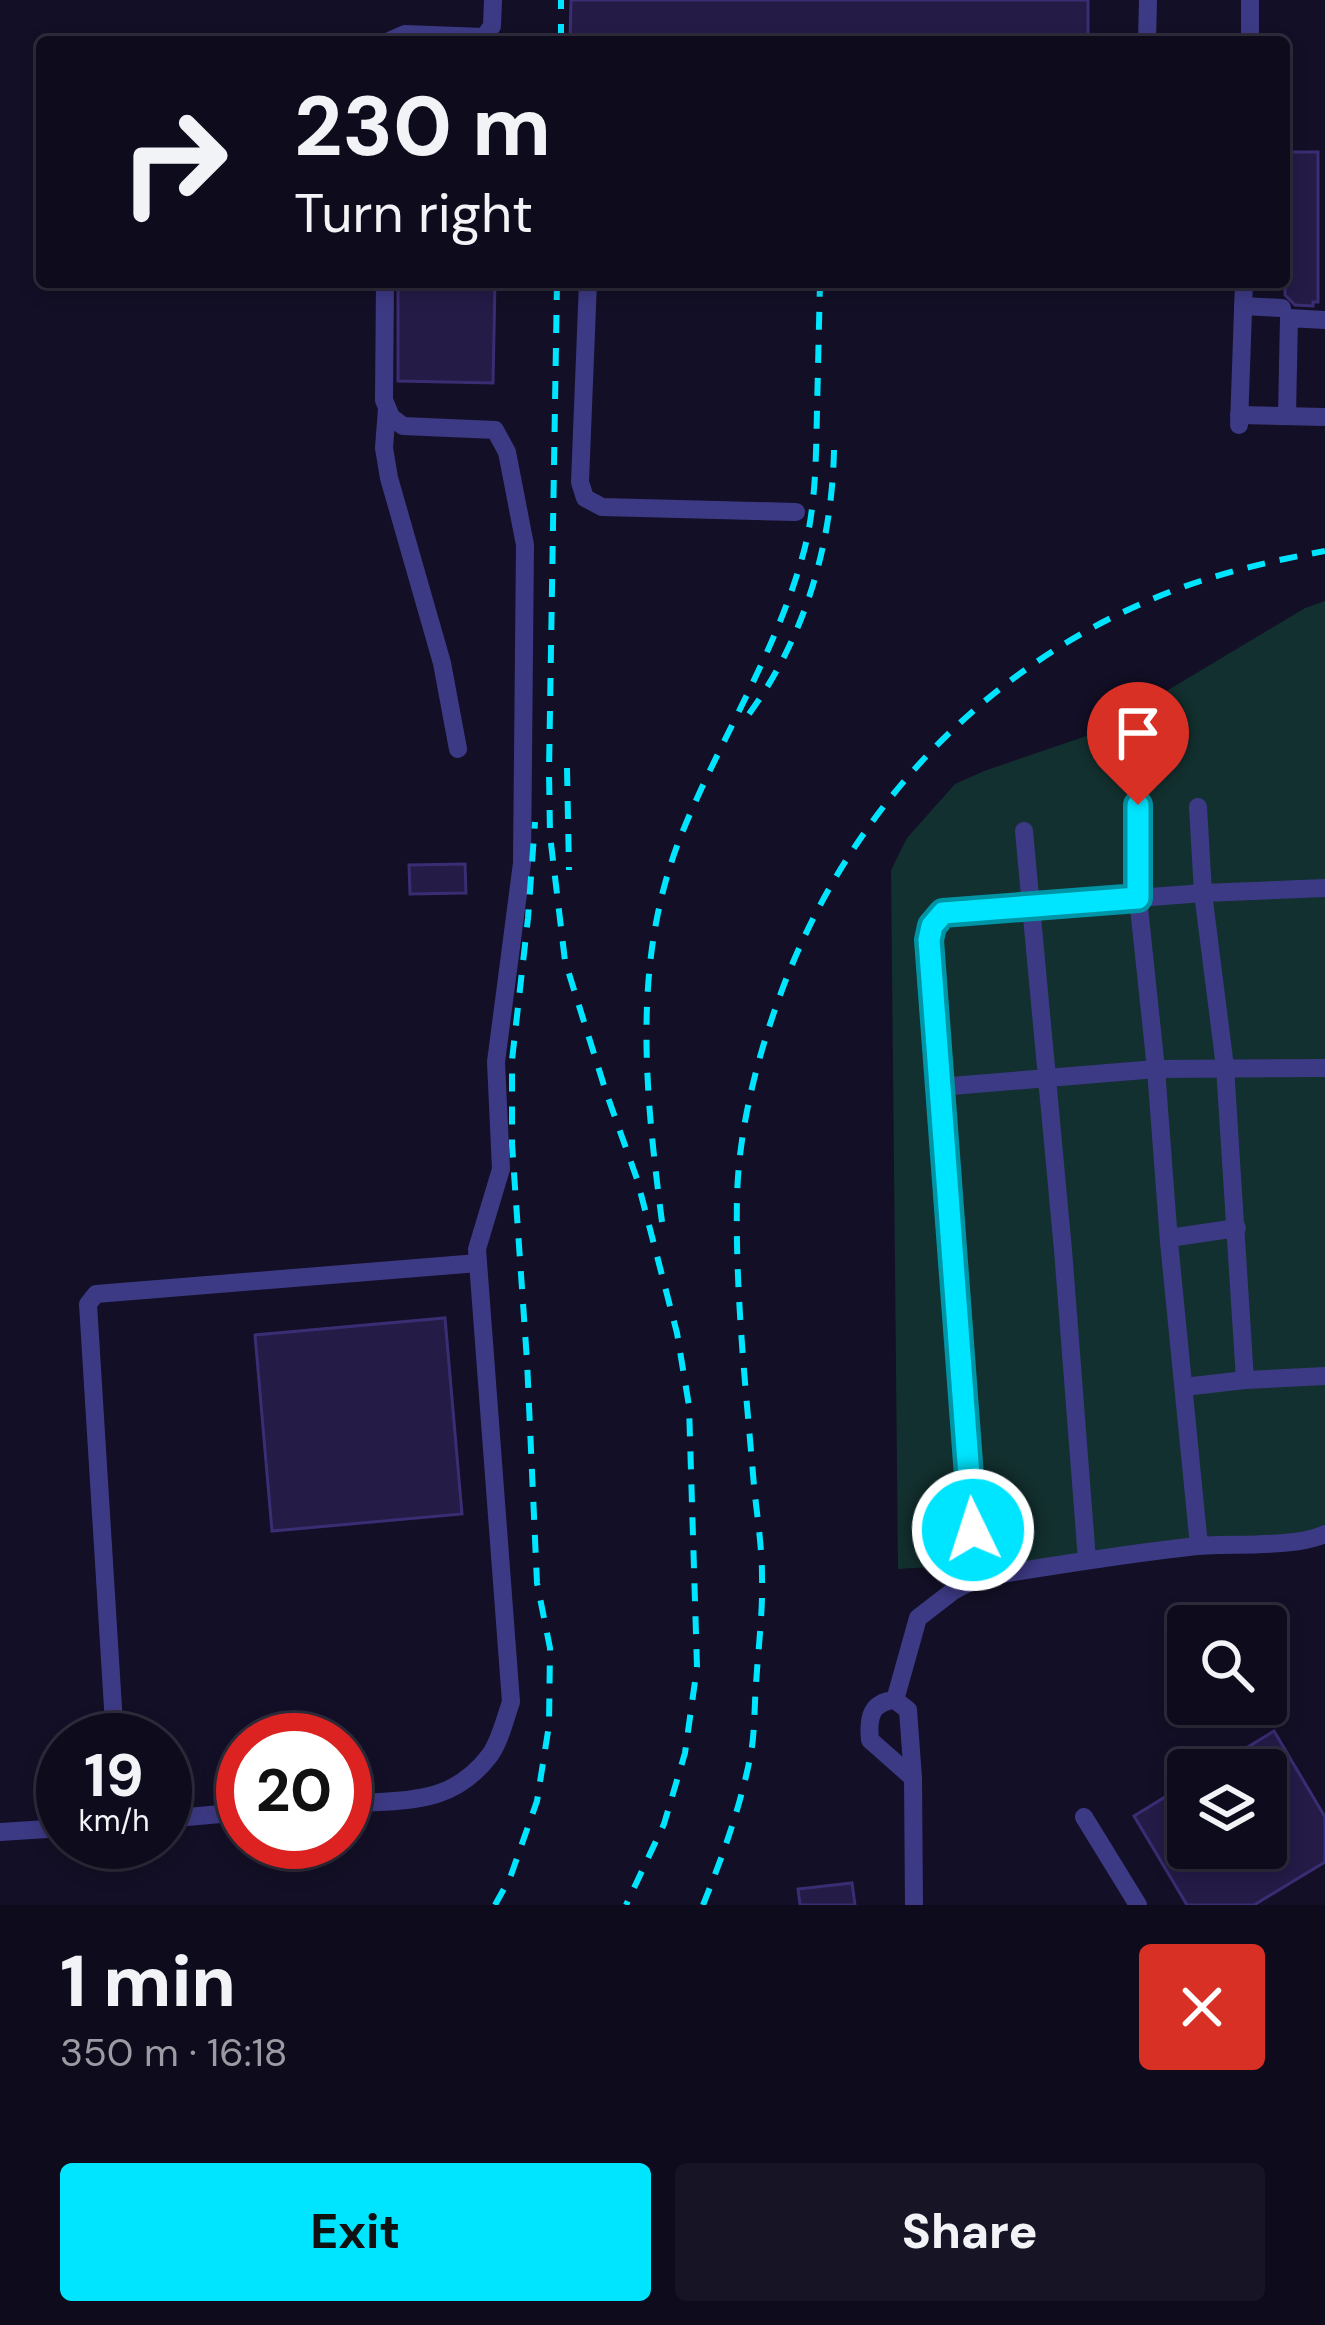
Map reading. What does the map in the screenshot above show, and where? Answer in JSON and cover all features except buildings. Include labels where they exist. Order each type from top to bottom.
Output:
[{"type":"street","points":[[485,36],[491,26],[493,0]]},
{"type":"street","points":[[1148,0],[1148,36]]},
{"type":"street","points":[[1250,0],[1250,36]]},
{"type":"street","points":[[400,36],[458,36]]},
{"type":"street","points":[[372,1802],[435,1796],[460,1786],[492,1752],[511,1702],[477,1249],[501,1169],[496,1062],[522,863],[525,545],[506,452],[495,430],[403,426],[391,418],[384,400],[385,288]]},
{"type":"street","points":[[588,288],[580,482],[585,498],[602,507],[796,512]]},
{"type":"street","points":[[1244,288],[1239,420],[1325,417]]},
{"type":"street","points":[[1243,306],[1282,308]]},
{"type":"street","points":[[1287,416],[1289,318],[1325,320]]},
{"type":"street","points":[[387,409],[388,478],[442,663],[458,749]]},
{"type":"street","points":[[1138,805],[1138,898],[1199,1546]]},
{"type":"street","points":[[1198,807],[1203,893],[1225,1066],[1245,1380]]},
{"type":"street","points":[[1024,831],[1087,1560]]},
{"type":"street","points":[[976,1578],[929,940],[932,926],[943,913],[1325,888]]},
{"type":"street","points":[[939,1088],[1156,1069],[1325,1068]]},
{"type":"street","points":[[1168,1238],[1237,1228]]},
{"type":"street","points":[[113,1713],[88,1304],[96,1294],[478,1263]]},
{"type":"street","points":[[1184,1387],[1325,1376]]},
{"type":"street","points":[[895,1700],[918,1618],[976,1578],[1087,1560],[1325,1534]]},
{"type":"street","points":[[913,1778],[870,1740],[868,1720],[882,1701],[895,1700],[908,1710],[913,1778],[914,1904]]},
{"type":"street","points":[[1084,1817],[1138,1905]]},
{"type":"street","points":[[0,1832],[36,1830]]},
{"type":"green space","points":[[1325,601],[1325,1543],[898,1569],[891,870],[907,838],[955,784],[1098,732],[1305,608]]},
{"type":"railway","points":[[561,0],[561,36]]},
{"type":"railway","points":[[557,288],[550,835],[565,961],[637,1179],[677,1333],[689,1406],[697,1667],[685,1753],[664,1824],[626,1905]]},
{"type":"railway","points":[[662,1222],[647,1074],[646,1026],[655,929],[682,833],[765,657],[805,547],[815,479],[820,288]]},
{"type":"railway","points":[[749,714],[786,654],[812,589],[828,520],[834,450]]},
{"type":"railway","points":[[703,1905],[730,1833],[750,1758],[762,1604],[739,1305],[738,1171],[763,1048],[806,933],[841,869],[928,754],[980,705],[1038,661],[1100,624],[1167,593],[1245,568],[1325,551]]},
{"type":"railway","points":[[567,768],[569,870]]},
{"type":"railway","points":[[495,1905],[510,1878],[537,1801],[549,1725],[550,1648],[537,1583],[512,1144],[512,1060],[535,822]]},
{"type":"route","points":[[973,1530],[939,1088],[929,940],[932,926],[943,913],[1138,898],[1138,805]]}]
